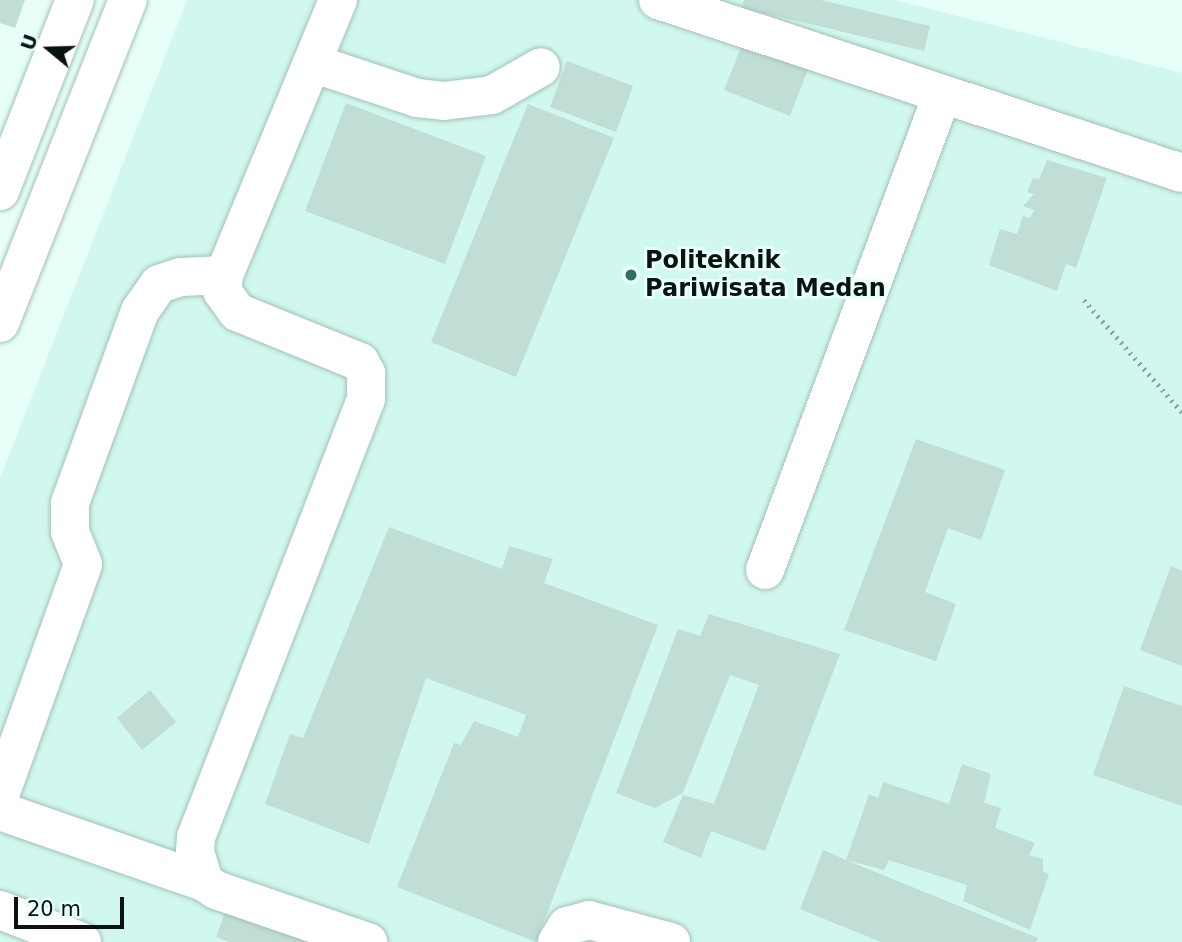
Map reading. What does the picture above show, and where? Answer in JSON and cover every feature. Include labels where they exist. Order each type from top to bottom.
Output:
[{"type":"street","points":[[0,191],[75,0]]},
{"type":"street","points":[[204,882],[198,870],[196,837],[368,386],[366,373],[350,356],[237,312],[222,291],[225,275],[338,0]]},
{"type":"street","points":[[658,0],[1182,173]]},
{"type":"street","points":[[0,323],[125,1]]},
{"type":"street","points":[[312,63],[417,98],[444,101],[492,95],[541,67]]},
{"type":"street","points":[[765,570],[942,95]]},
{"type":"street","points":[[0,796],[83,564],[70,531],[69,503],[140,312],[159,284],[181,277],[225,275]]},
{"type":"street","points":[[0,811],[368,942]]},
{"type":"street","points":[[0,910],[82,942]]},
{"type":"street","points":[[557,942],[567,926],[578,920],[671,942]]},
{"type":"path","points":[[1084,300],[1182,412]]},
{"type":"shaded area","name":"Politeknik Pariwisata Medan","points":[[187,0],[895,0],[1182,73],[1182,942],[0,942],[0,478]]},
{"type":"building","points":[[0,0],[25,0],[15,28],[0,23]]},
{"type":"building","points":[[744,0],[821,0],[930,26],[924,51],[742,8]]},
{"type":"building","points":[[746,34],[812,59],[790,116],[724,90]]},
{"type":"building","points":[[567,61],[633,86],[616,132],[550,107]]},
{"type":"building","points":[[346,103],[486,156],[445,264],[305,211]]},
{"type":"building","points":[[528,104],[614,138],[516,377],[431,342]]},
{"type":"building","points":[[1047,160],[1107,178],[1076,268],[1066,264],[1057,291],[989,265],[1000,229],[1017,234],[1023,216],[1030,218],[1034,210],[1023,206],[1034,194],[1027,192],[1033,178],[1039,179]]},
{"type":"building","points":[[916,439],[1005,470],[981,540],[948,528],[925,592],[956,604],[936,661],[844,630]]},
{"type":"building","points":[[389,527],[502,569],[509,546],[553,559],[544,583],[658,625],[536,942],[397,887],[454,743],[461,745],[474,721],[518,737],[526,715],[426,678],[369,844],[265,804],[290,734],[303,738]]},
{"type":"building","points":[[1171,566],[1182,571],[1182,666],[1140,650]]},
{"type":"building","points":[[709,614],[840,654],[765,851],[711,831],[701,858],[663,842],[683,795],[714,804],[759,685],[730,675],[683,793],[655,808],[616,793],[678,629],[700,636]]},
{"type":"building","points":[[1124,686],[1182,706],[1182,806],[1093,775]]},
{"type":"building","points":[[150,690],[176,722],[142,750],[117,718]]},
{"type":"building","points":[[962,764],[991,774],[984,803],[1001,808],[995,828],[1035,843],[1029,855],[1043,859],[1043,872],[1049,874],[1030,930],[963,901],[967,885],[889,860],[884,870],[846,860],[869,794],[878,798],[883,782],[949,804]]},
{"type":"building","points":[[823,850],[1038,938],[1036,942],[881,942],[800,909]]},
{"type":"building","points":[[227,906],[320,942],[229,942],[216,937]]},
{"type":"place","name":"Politeknik Pariwisata Medan","points":[[631,275]]}]
